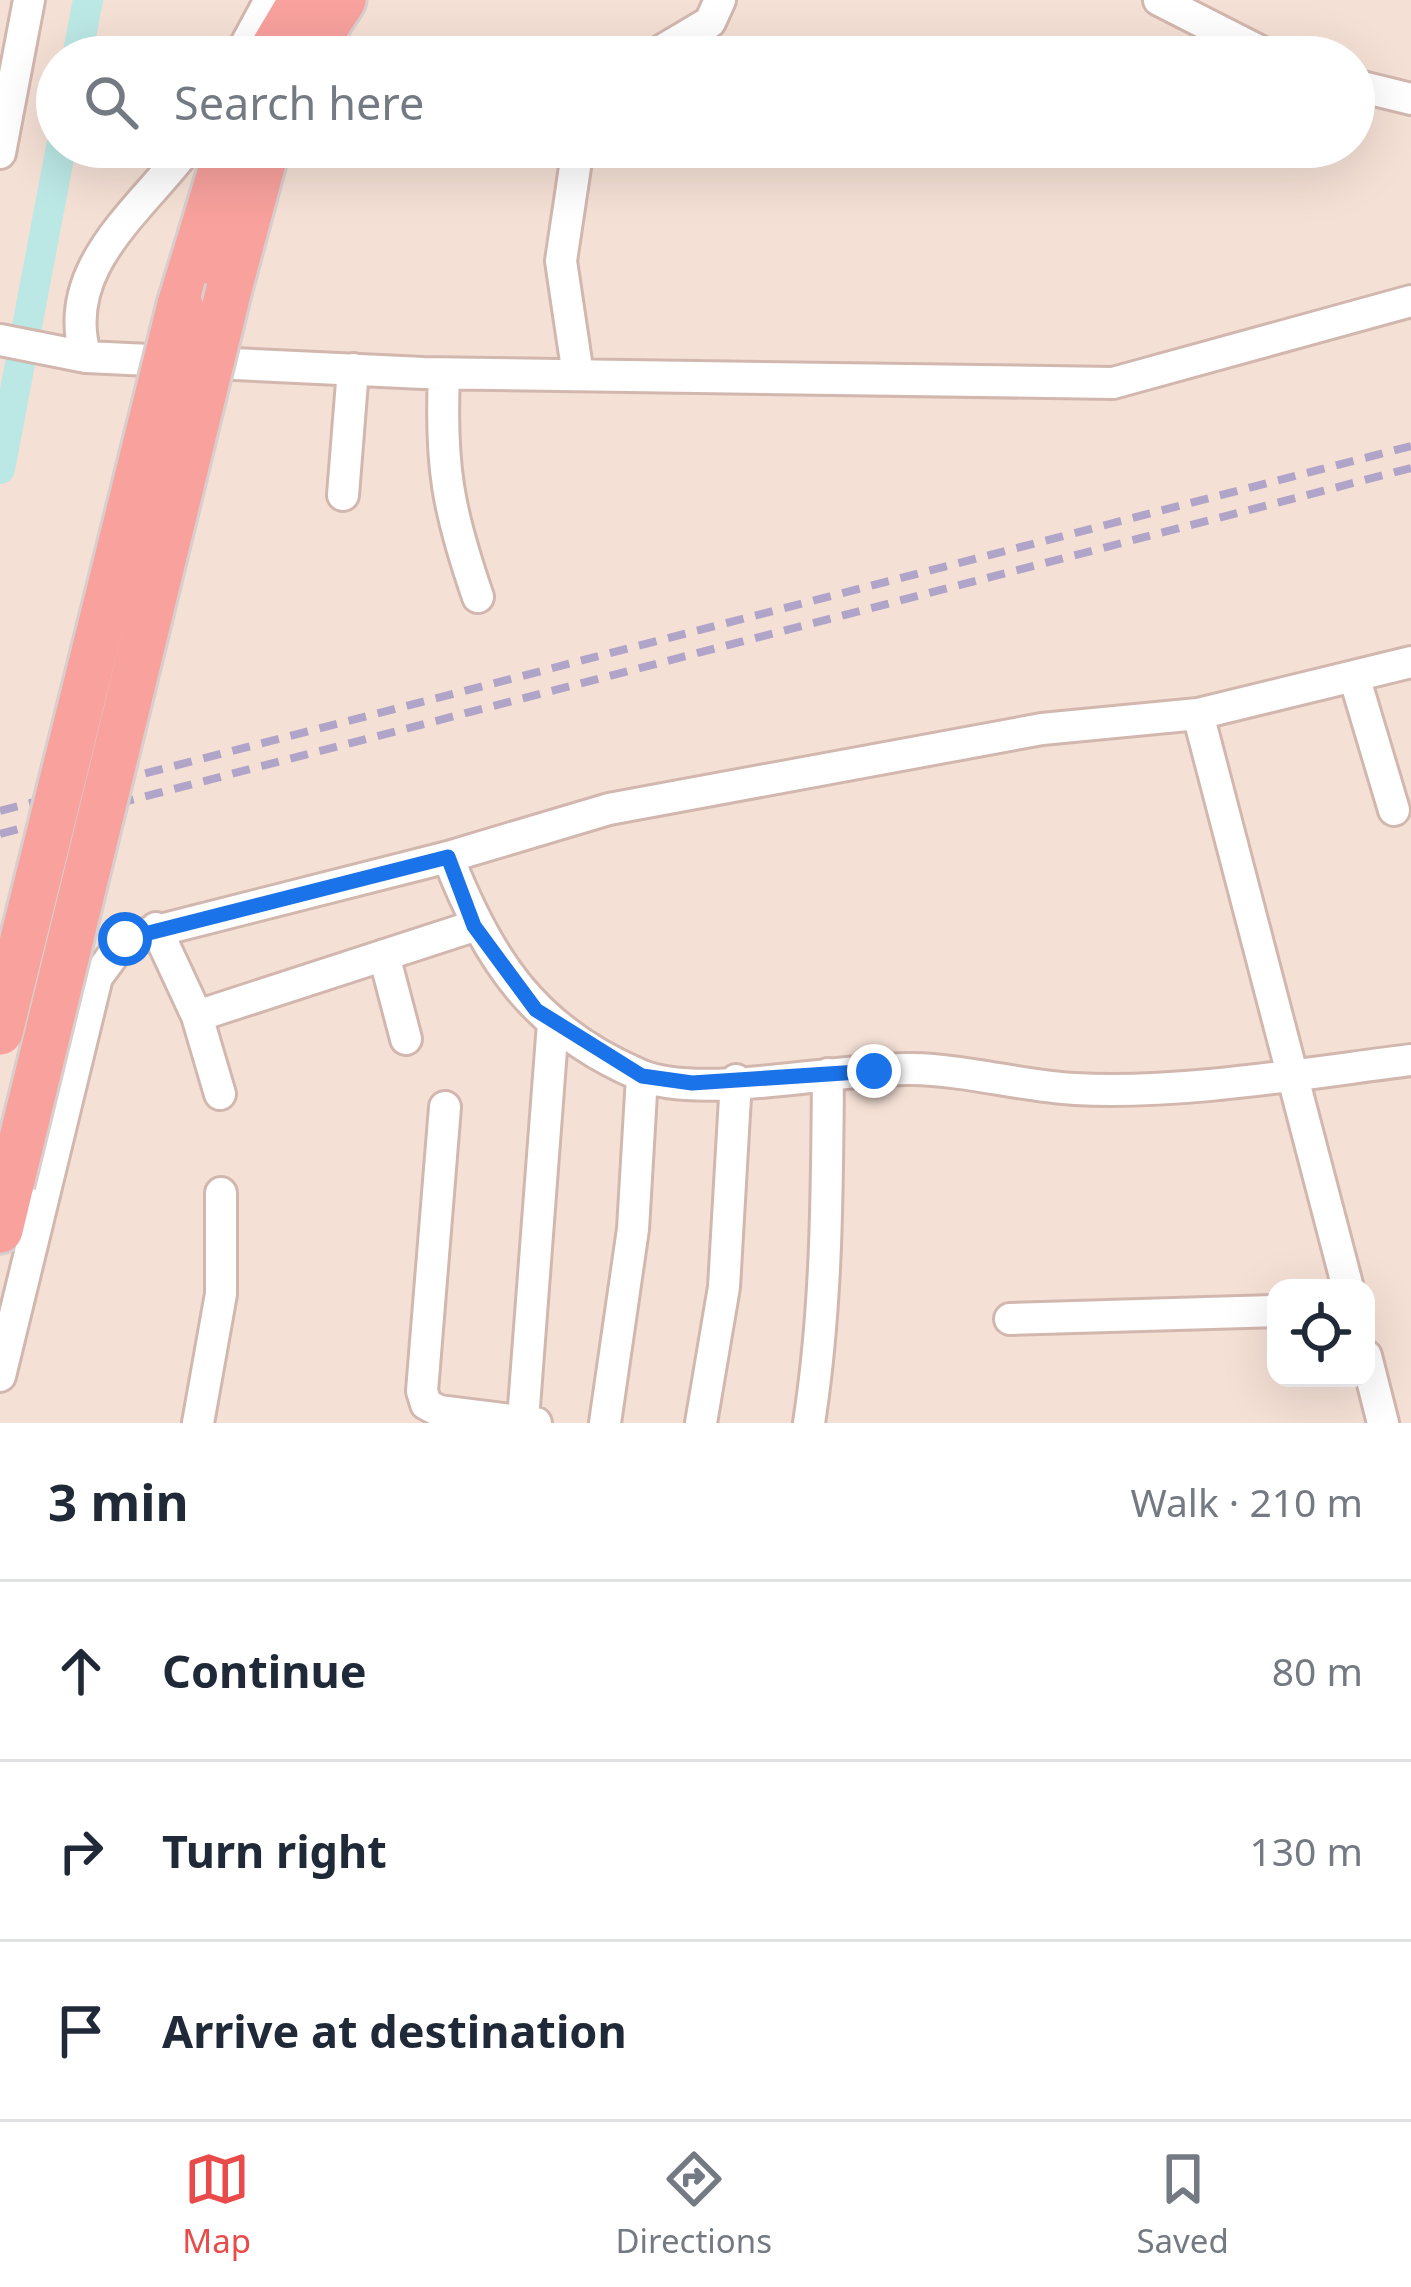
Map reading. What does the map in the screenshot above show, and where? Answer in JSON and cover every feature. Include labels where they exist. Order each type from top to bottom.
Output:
[{"type":"highway","points":[[266,36],[302,0]]},
{"type":"highway","points":[[320,36],[343,0]]},
{"type":"highway","points":[[0,1032],[180,305],[222,168]]},
{"type":"highway","points":[[0,1230],[262,168]]},
{"type":"street","points":[[0,153],[28,0]]},
{"type":"street","points":[[248,0],[251,36]]},
{"type":"street","points":[[257,36],[270,0]]},
{"type":"street","points":[[686,36],[710,22],[720,0]]},
{"type":"street","points":[[1159,0],[1230,36]]},
{"type":"street","points":[[1375,90],[1411,99]]},
{"type":"street","points":[[74,355],[76,326],[97,259],[171,168]]},
{"type":"street","points":[[575,168],[561,261],[578,375]]},
{"type":"street","points":[[2,340],[74,355],[444,374],[1113,383],[1411,301]]},
{"type":"street","points":[[343,494],[352,370]]},
{"type":"street","points":[[444,374],[441,448],[448,511],[478,597]]},
{"type":"street","points":[[0,1376],[97,977],[125,939],[448,857],[608,809],[1042,729],[1198,714],[1411,662]]},
{"type":"street","points":[[1354,676],[1394,810]]},
{"type":"street","points":[[1198,714],[1346,1279]]},
{"type":"street","points":[[448,857],[474,926],[516,988],[554,1022],[642,1076],[692,1083],[911,1069],[1077,1089],[1292,1075],[1411,1060]]},
{"type":"street","points":[[197,1016],[474,926]]},
{"type":"street","points":[[156,928],[197,1016],[220,1094]]},
{"type":"street","points":[[0,953],[16,946],[108,958]]},
{"type":"street","points":[[384,955],[406,1040]]},
{"type":"street","points":[[445,1107],[422,1391],[426,1404],[439,1411],[529,1421],[554,1022]]},
{"type":"street","points":[[808,1423],[820,1350],[827,1244],[828,1074]]},
{"type":"street","points":[[605,1423],[633,1229],[642,1076]]},
{"type":"street","points":[[701,1423],[724,1287],[736,1080]]},
{"type":"street","points":[[198,1423],[221,1294],[220,1193]]},
{"type":"street","points":[[1010,1319],[1267,1311]]},
{"type":"street","points":[[1374,1387],[1383,1423]]},
{"type":"shaded area","points":[[0,0],[1411,0],[1411,1423],[0,1423]]},
{"type":"waterway","points":[[81,36],[88,0]]},
{"type":"waterway","points":[[0,469],[57,168]]},
{"type":"railway","points":[[0,811],[1411,446]]},
{"type":"railway","points":[[0,834],[1411,468]]},
{"type":"route","points":[[125,939],[448,857],[474,926],[516,988],[536,1010],[642,1076],[692,1083],[874,1071]]}]
